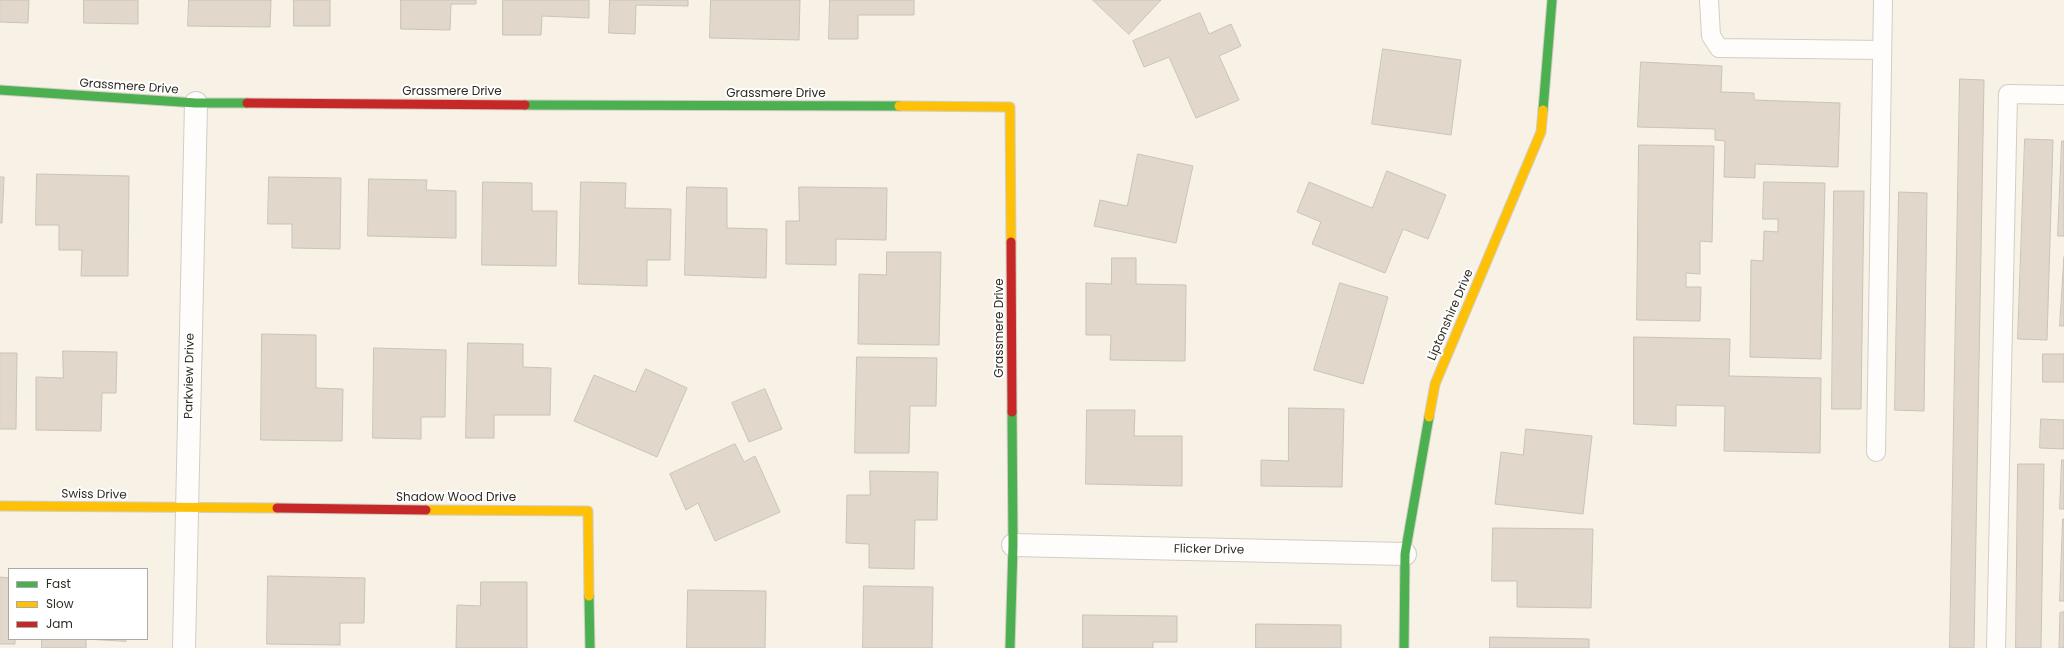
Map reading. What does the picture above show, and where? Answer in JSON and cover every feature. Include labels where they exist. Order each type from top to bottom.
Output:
[{"type":"street","name":"Liptonshire Drive","points":[[1404,648],[1405,554],[1435,384],[1541,132],[1552,0]]},
{"type":"street","name":"Grassmere Drive","points":[[0,90],[196,103],[1010,107],[1013,546],[1010,648]]},
{"type":"street","name":"Parkview Drive","points":[[184,648],[196,103]]},
{"type":"street","name":"Swiss Drive","points":[[0,506],[187,509]]},
{"type":"street","name":"Shadow Wood Drive","points":[[187,509],[588,511],[590,648]]},
{"type":"street","name":"Flicker Drive","points":[[1013,546],[1405,554]]},
{"type":"lane","points":[[1708,0],[1711,36],[1719,48],[1882,50]]},
{"type":"lane","points":[[1876,452],[1883,0]]},
{"type":"lane","points":[[1996,648],[2008,94],[2064,95]]},
{"type":"building","points":[[0,0],[29,0],[28,23],[0,22]]},
{"type":"building","points":[[84,0],[138,0],[138,24],[84,23]]},
{"type":"building","points":[[189,0],[271,0],[270,27],[188,26]]},
{"type":"building","points":[[294,0],[330,0],[330,26],[294,26]]},
{"type":"building","points":[[401,0],[476,0],[476,4],[451,4],[450,30],[401,29]]},
{"type":"building","points":[[503,0],[589,0],[589,18],[542,16],[541,35],[503,35]]},
{"type":"building","points":[[610,0],[688,0],[688,6],[636,5],[635,34],[609,33]]},
{"type":"building","points":[[711,0],[800,0],[799,40],[710,38]]},
{"type":"building","points":[[830,0],[914,0],[914,15],[858,15],[858,39],[829,39]]},
{"type":"building","points":[[1093,0],[1161,0],[1129,34]]},
{"type":"building","points":[[1200,13],[1209,34],[1231,24],[1241,46],[1219,56],[1239,100],[1196,118],[1169,57],[1144,67],[1133,41]]},
{"type":"building","points":[[1383,49],[1461,60],[1451,135],[1372,124]]},
{"type":"building","points":[[1641,62],[1722,66],[1721,92],[1754,93],[1754,100],[1840,103],[1838,167],[1755,164],[1755,178],[1724,177],[1725,141],[1715,140],[1715,129],[1638,127]]},
{"type":"building","points":[[1960,79],[1984,80],[1974,648],[1950,648]]},
{"type":"building","points":[[2025,139],[2053,140],[2047,340],[2018,339]]},
{"type":"building","points":[[2062,141],[2064,141],[2064,236],[2058,236]]},
{"type":"building","points":[[1639,145],[1714,146],[1712,242],[1700,241],[1700,274],[1686,273],[1686,287],[1701,287],[1700,321],[1637,320]]},
{"type":"building","points":[[1138,154],[1193,166],[1176,243],[1094,226],[1100,200],[1127,206]]},
{"type":"building","points":[[1387,171],[1446,195],[1428,239],[1403,229],[1385,273],[1312,244],[1321,222],[1297,212],[1309,182],[1372,208]]},
{"type":"building","points":[[37,174],[129,176],[128,276],[81,276],[82,250],[59,250],[59,225],[36,225]]},
{"type":"building","points":[[0,177],[4,177],[2,223],[0,223]]},
{"type":"building","points":[[269,177],[341,178],[340,249],[292,248],[292,224],[268,224]]},
{"type":"building","points":[[369,179],[427,180],[426,190],[456,191],[456,238],[368,236]]},
{"type":"building","points":[[483,182],[532,183],[532,211],[557,211],[556,266],[482,265]]},
{"type":"building","points":[[581,182],[626,183],[625,208],[671,209],[670,260],[647,260],[647,286],[579,284]]},
{"type":"building","points":[[1764,182],[1825,183],[1821,359],[1750,357],[1751,260],[1763,261],[1764,231],[1778,232],[1778,219],[1763,219]]},
{"type":"building","points":[[687,187],[727,188],[727,228],[767,229],[766,278],[685,275]]},
{"type":"building","points":[[799,187],[887,188],[886,240],[836,239],[836,265],[786,264],[786,221],[799,221]]},
{"type":"building","points":[[1834,191],[1864,191],[1861,409],[1832,409]]},
{"type":"building","points":[[1899,192],[1927,193],[1924,411],[1895,410]]},
{"type":"building","points":[[887,252],[941,252],[939,345],[858,344],[859,274],[886,275]]},
{"type":"building","points":[[2064,257],[2064,326],[2060,326]]},
{"type":"building","points":[[1112,258],[1136,258],[1136,284],[1186,285],[1185,361],[1110,360],[1111,335],[1086,335],[1086,283],[1111,284]]},
{"type":"building","points":[[1340,283],[1388,297],[1363,384],[1314,370]]},
{"type":"building","points":[[262,334],[316,335],[316,388],[343,389],[342,441],[261,440]]},
{"type":"building","points":[[1634,337],[1730,339],[1729,376],[1821,378],[1820,453],[1724,451],[1725,406],[1676,405],[1676,426],[1634,424]]},
{"type":"building","points":[[468,343],[523,344],[523,367],[551,368],[550,415],[494,415],[494,438],[466,438]]},
{"type":"building","points":[[374,348],[446,350],[445,417],[421,417],[421,439],[373,438]]},
{"type":"building","points":[[63,351],[117,352],[116,393],[102,393],[101,431],[36,430],[36,377],[63,378]]},
{"type":"building","points":[[0,353],[17,353],[16,429],[0,429]]},
{"type":"building","points":[[2043,354],[2064,354],[2064,382],[2043,382]]},
{"type":"building","points":[[857,357],[937,358],[936,406],[910,406],[909,453],[855,453]]},
{"type":"building","points":[[646,369],[687,388],[657,457],[574,421],[594,375],[635,392]]},
{"type":"building","points":[[765,389],[782,429],[749,442],[732,403]]},
{"type":"building","points":[[1289,408],[1344,409],[1342,487],[1261,486],[1261,460],[1288,461]]},
{"type":"building","points":[[1087,410],[1135,410],[1134,436],[1182,436],[1182,486],[1086,484]]},
{"type":"building","points":[[2041,419],[2064,420],[2064,449],[2040,448]]},
{"type":"building","points":[[1526,429],[1592,436],[1583,514],[1495,504],[1501,452],[1523,455]]},
{"type":"building","points":[[735,444],[744,462],[755,456],[780,512],[715,541],[698,503],[686,510],[670,474]]},
{"type":"building","points":[[2062,460],[2064,460],[2064,509],[2060,509]]},
{"type":"building","points":[[2018,464],[2044,464],[2041,648],[2016,648]]},
{"type":"building","points":[[870,471],[938,472],[937,520],[915,520],[914,569],[869,568],[869,544],[846,543],[847,495],[870,495]]},
{"type":"building","points":[[2063,519],[2064,601],[2060,601]]},
{"type":"building","points":[[1493,528],[1593,529],[1591,608],[1517,607],[1517,581],[1492,581]]},
{"type":"building","points":[[268,576],[365,578],[364,623],[340,623],[340,645],[267,644]]},
{"type":"building","points":[[0,577],[8,578],[8,640],[15,640],[15,644],[0,644]]},
{"type":"building","points":[[481,582],[527,582],[527,648],[456,648],[457,605],[480,606]]},
{"type":"building","points":[[864,586],[933,587],[932,648],[863,648]]},
{"type":"building","points":[[688,590],[766,591],[765,648],[687,648]]},
{"type":"building","points":[[2064,612],[2064,648],[2059,648],[2060,613]]},
{"type":"building","points":[[1083,615],[1177,616],[1177,642],[1153,642],[1153,648],[1083,648]]},
{"type":"building","points":[[1256,624],[1341,625],[1341,648],[1256,648]]},
{"type":"building","points":[[1490,637],[1589,639],[1589,648],[1490,648]]},
{"type":"building","points":[[42,640],[86,640],[86,648],[42,648]]},
{"type":"traffic: fast","points":[[1543,110],[1552,0]]},
{"type":"traffic: fast","points":[[0,90],[196,103],[247,103]]},
{"type":"traffic: fast","points":[[525,105],[899,106]]},
{"type":"traffic: fast","points":[[1010,648],[1013,545],[1012,412]]},
{"type":"traffic: fast","points":[[1404,648],[1405,554],[1429,417]]},
{"type":"traffic: fast","points":[[589,596],[590,648]]},
{"type":"traffic: slow","points":[[899,106],[1010,107],[1011,242]]},
{"type":"traffic: slow","points":[[1429,417],[1435,384],[1541,132],[1543,110]]},
{"type":"traffic: slow","points":[[0,506],[277,508]]},
{"type":"traffic: slow","points":[[426,510],[588,511],[589,596]]},
{"type":"traffic: jam","points":[[247,103],[525,105]]},
{"type":"traffic: jam","points":[[1011,242],[1012,412]]},
{"type":"traffic: jam","points":[[277,508],[426,510]]}]
